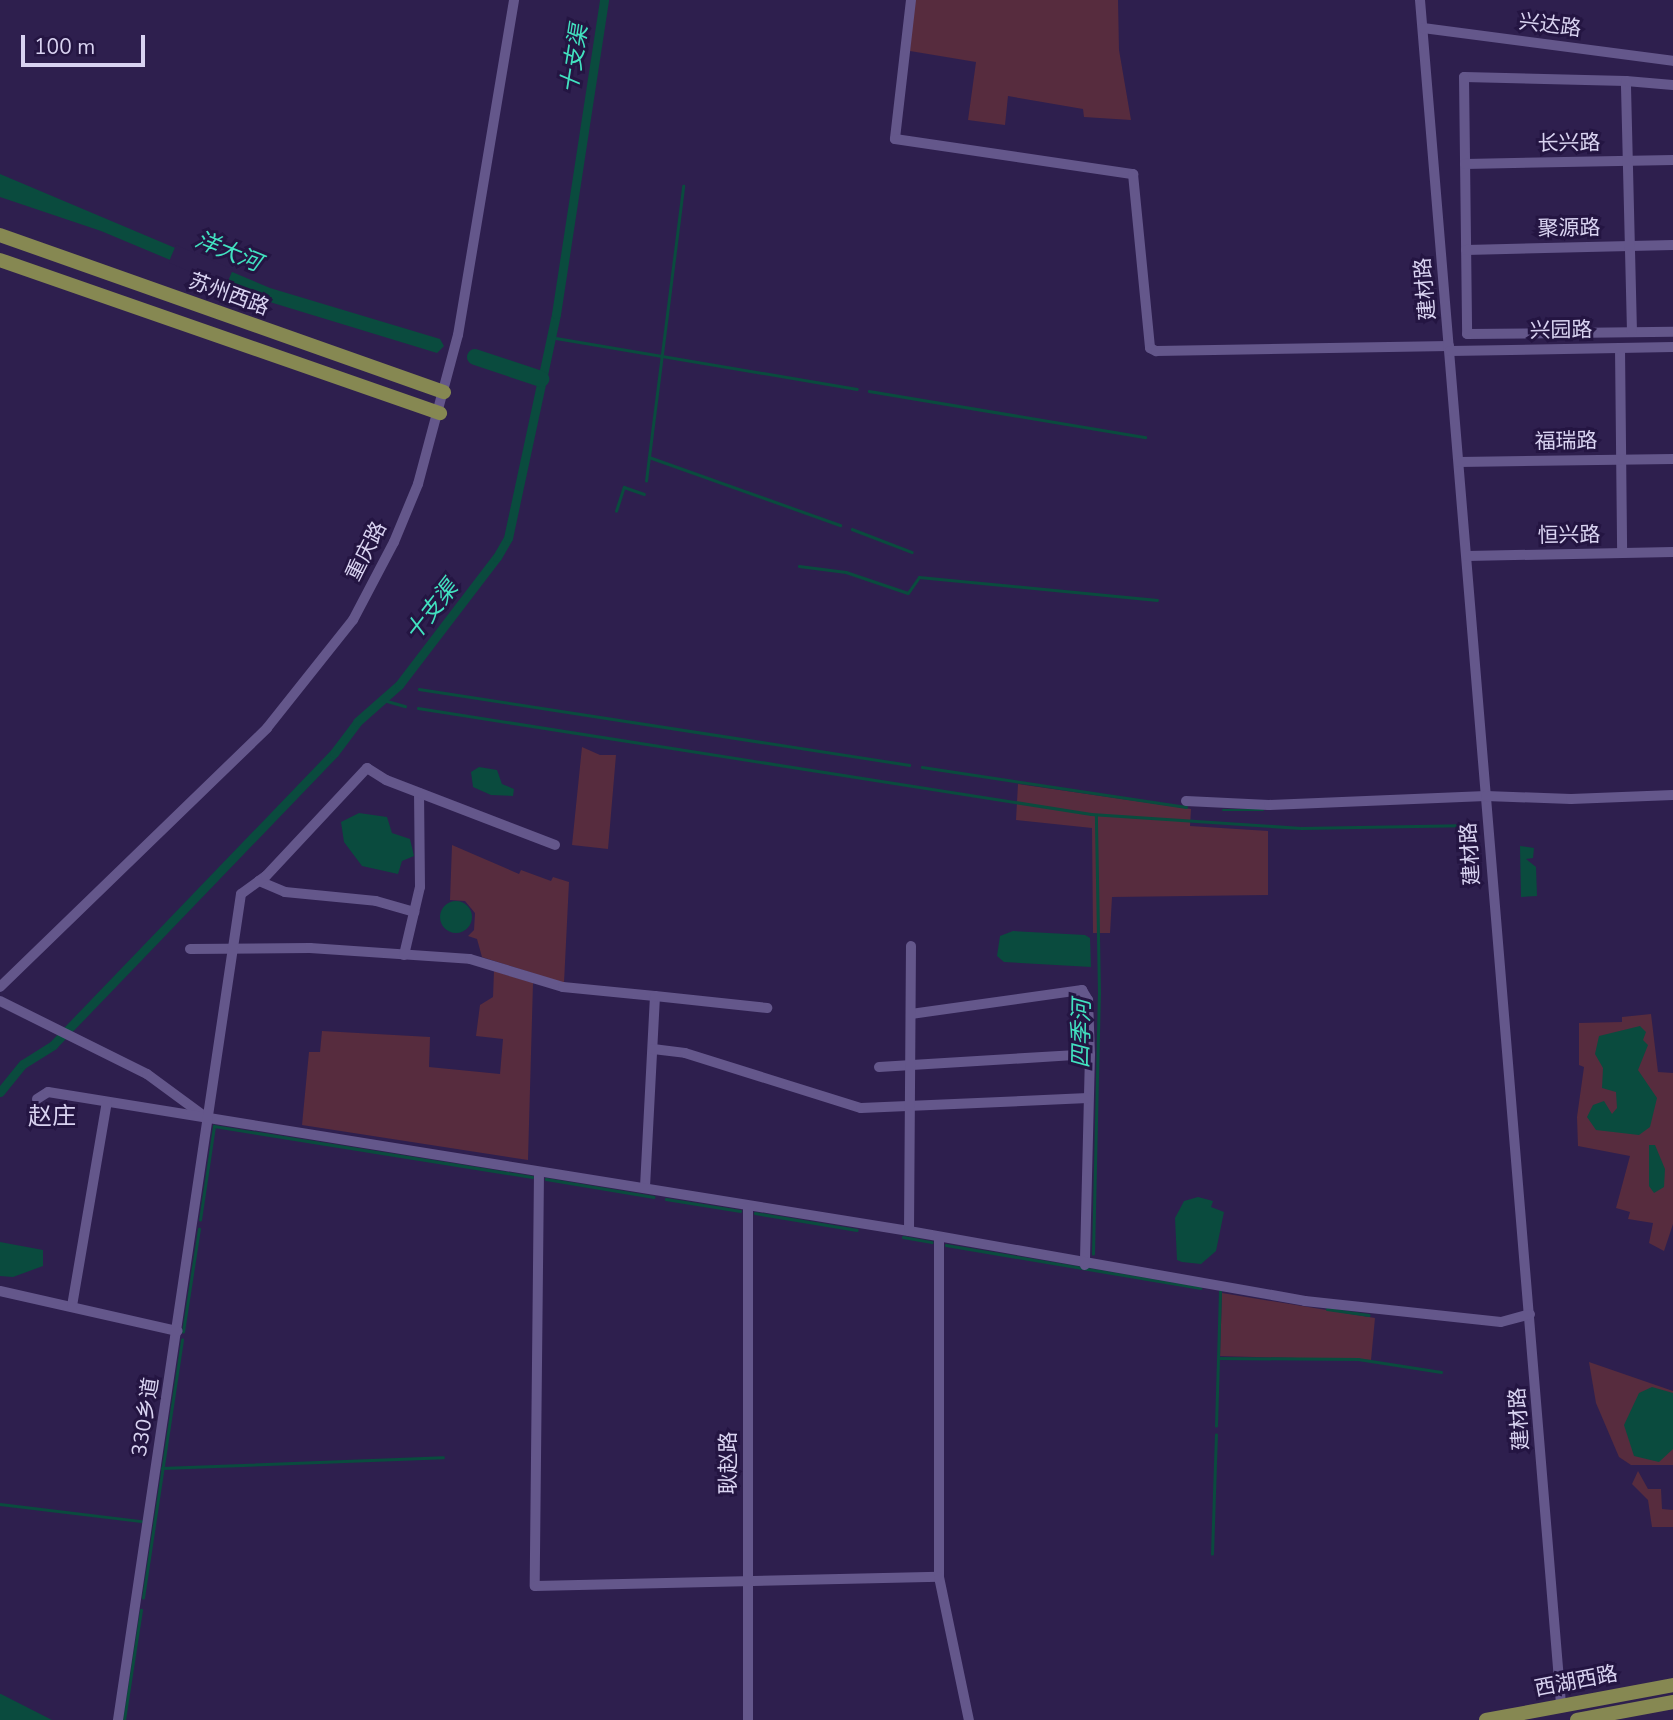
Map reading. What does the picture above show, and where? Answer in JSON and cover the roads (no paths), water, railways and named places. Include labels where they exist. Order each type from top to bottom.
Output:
[{"type":"main road","name":"苏州西路","points":[[0,235],[444,392]]},
{"type":"main road","name":"苏州西路","points":[[0,260],[440,413]]},
{"type":"main road","name":"西湖西路","points":[[1486,1720],[1673,1685]]},
{"type":"main road","name":"西湖西路","points":[[1577,1720],[1673,1702]]},
{"type":"street","name":"重庆路","points":[[0,988],[267,728],[353,620],[394,542],[440,413],[514,0]]},
{"type":"street","name":"兴园路","points":[[911,0],[895,139],[1133,174],[1150,348],[1156,351],[1673,347]]},
{"type":"street","name":"建材路","points":[[1420,0],[1561,1705]]},
{"type":"street","name":"兴达路","points":[[1423,28],[1673,61]]},
{"type":"street","points":[[1673,85],[1626,81],[1464,77],[1467,334],[1673,332]]},
{"type":"street","points":[[1626,81],[1632,332]]},
{"type":"street","name":"长兴路","points":[[1465,164],[1673,160]]},
{"type":"street","name":"聚源路","points":[[1466,250],[1673,245]]},
{"type":"street","points":[[1620,348],[1622,553]]},
{"type":"street","points":[[370,389],[378,369]]},
{"type":"street","name":"福瑞路","points":[[1459,462],[1673,458]]},
{"type":"street","name":"恒兴路","points":[[1466,556],[1673,552]]},
{"type":"street","name":"330乡道","points":[[118,1720],[210,1120],[241,894],[259,881],[367,768],[419,793]]},
{"type":"street","points":[[404,955],[421,878],[419,793],[555,845]]},
{"type":"street","points":[[1186,801],[1269,804],[1486,796],[1571,799],[1673,795]]},
{"type":"street","points":[[259,881],[285,892],[376,901],[414,912]]},
{"type":"street","points":[[909,1231],[913,1065],[911,946]]},
{"type":"street","points":[[190,949],[470,959],[563,987],[767,1008]]},
{"type":"street","points":[[911,1014],[1082,990],[1088,1000],[1090,1054],[1085,1265]]},
{"type":"street","points":[[645,1188],[655,996]]},
{"type":"street","points":[[0,1000],[102,1048],[147,1074],[210,1120]]},
{"type":"street","points":[[653,1049],[685,1053],[846,1105],[881,1111],[1088,1098]]},
{"type":"street","points":[[879,1067],[1090,1054]]},
{"type":"street","points":[[37,1099],[48,1092],[909,1231],[1085,1265],[1305,1301],[1500,1322],[1530,1314]]},
{"type":"street","points":[[72,1306],[107,1102]]},
{"type":"street","points":[[539,1172],[535,1587],[747,1579],[939,1577]]},
{"type":"street","name":"耿赵路","points":[[748,1207],[748,1720]]},
{"type":"street","points":[[939,1237],[939,1577],[969,1720]]},
{"type":"street","points":[[0,1291],[178,1331]]},
{"type":"waterway","name":"十支渠","points":[[0,1092],[23,1064],[53,1045],[334,753],[357,722],[399,685],[497,557],[508,538],[556,314],[604,0]]},
{"type":"waterway","points":[[649,457],[683,186]]},
{"type":"waterway","points":[[550,337],[857,389]]},
{"type":"waterway","name":"洋大河","points":[[475,357],[541,379]]},
{"type":"waterway","points":[[869,391],[1145,437]]},
{"type":"waterway","points":[[646,481],[649,457],[840,525]]},
{"type":"waterway","points":[[616,511],[624,487],[644,494]]},
{"type":"waterway","points":[[852,529],[912,552]]},
{"type":"waterway","points":[[799,566],[846,572],[908,593],[919,577],[1157,600]]},
{"type":"waterway","points":[[419,689],[909,765]]},
{"type":"waterway","points":[[380,699],[405,706]]},
{"type":"waterway","points":[[418,708],[1091,814],[1301,828],[1474,825]]},
{"type":"waterway","points":[[922,767],[1186,807]]},
{"type":"waterway","points":[[1223,810],[1263,810]]},
{"type":"waterway","name":"四季河","points":[[1093,1254],[1099,994],[1096,816]]},
{"type":"waterway","points":[[200,1220],[214,1126],[532,1177]]},
{"type":"waterway","points":[[546,1179],[653,1197]]},
{"type":"waterway","points":[[666,1199],[740,1211]]},
{"type":"waterway","points":[[755,1213],[857,1230]]},
{"type":"waterway","points":[[183,1332],[199,1229]]},
{"type":"waterway","points":[[903,1237],[932,1242]]},
{"type":"waterway","points":[[946,1245],[1200,1288]]},
{"type":"waterway","points":[[1216,1426],[1220,1291]]},
{"type":"waterway","points":[[1327,1309],[1369,1315]]},
{"type":"waterway","points":[[143,1598],[182,1340]]},
{"type":"waterway","points":[[1218,1358],[1358,1359],[1441,1372]]},
{"type":"waterway","points":[[1212,1554],[1216,1435]]},
{"type":"waterway","points":[[162,1468],[443,1457]]},
{"type":"waterway","points":[[0,1504],[141,1521]]},
{"type":"waterway","points":[[124,1720],[141,1610]]},
{"type":"district","name":"赵庄","points":[[52,1117]]}]
